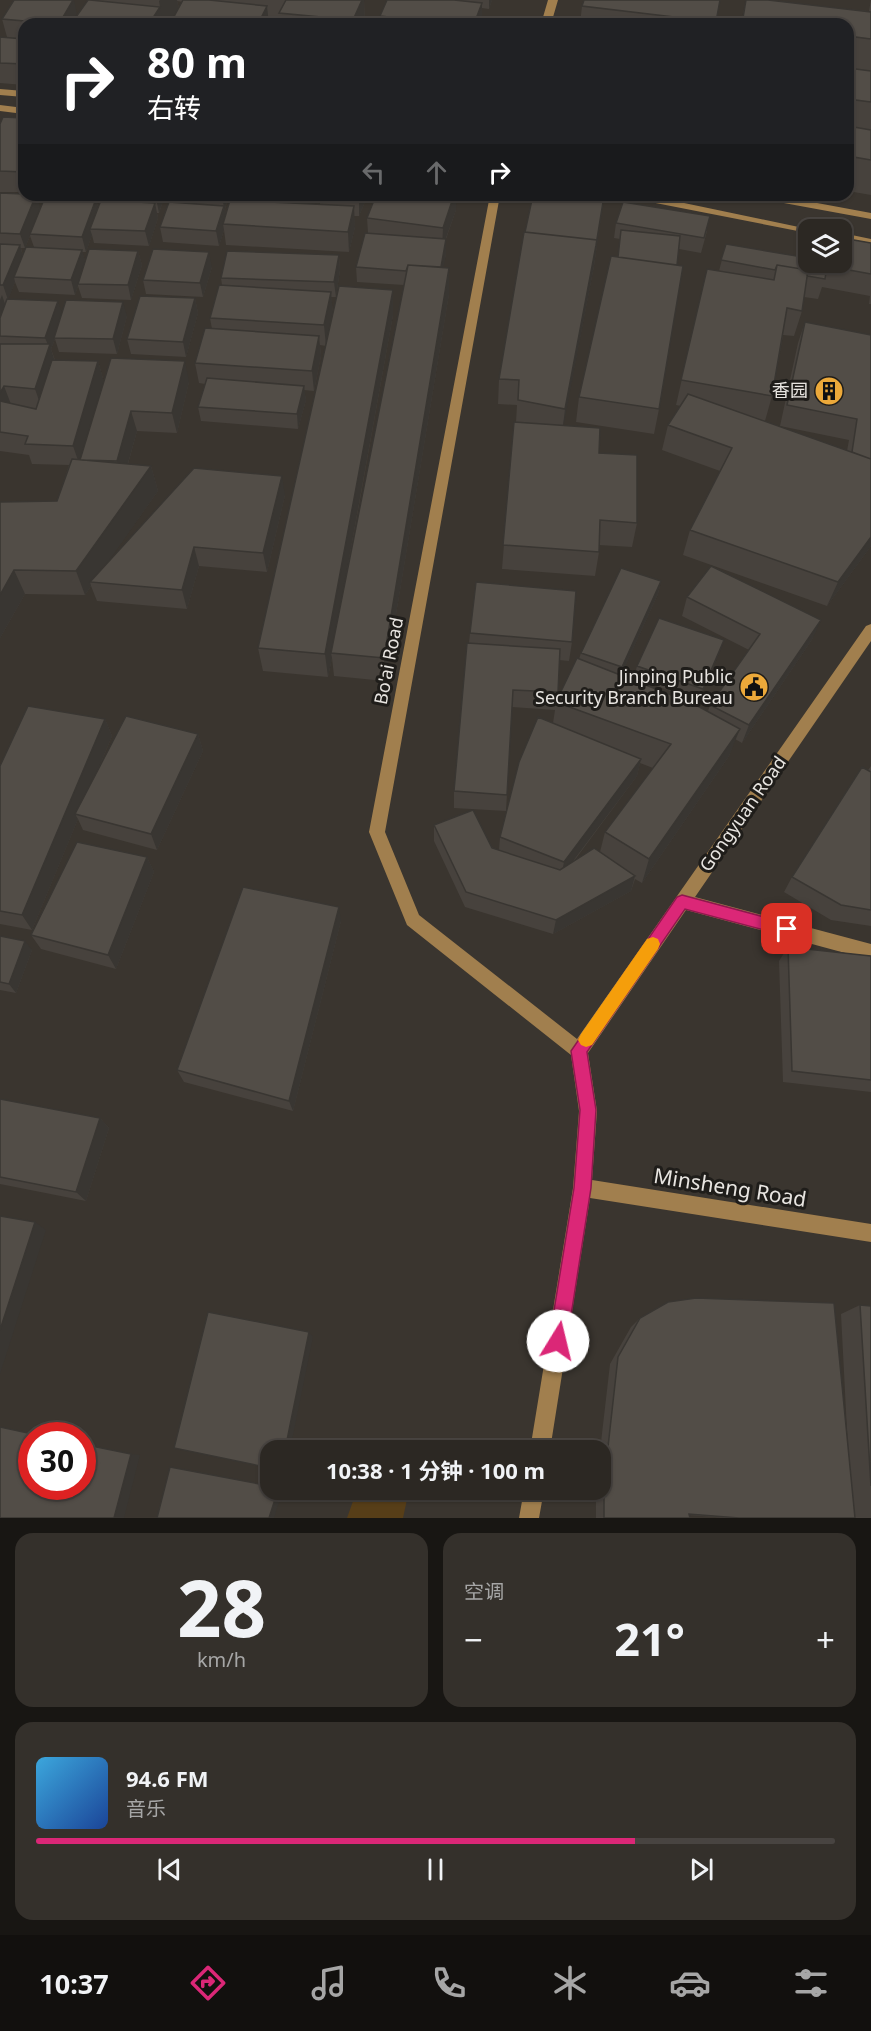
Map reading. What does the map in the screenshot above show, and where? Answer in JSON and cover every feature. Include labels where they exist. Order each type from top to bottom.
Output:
[{"type":"street","points":[[548,18],[553,0]]},
{"type":"street","points":[[0,92],[18,94]]},
{"type":"street","points":[[0,108],[18,110]]},
{"type":"street","name":"Bo'ai Road","points":[[494,201],[377,832],[412,920],[579,1051]]},
{"type":"street","points":[[661,201],[798,228]]},
{"type":"street","points":[[790,201],[871,216]]},
{"type":"street","points":[[852,238],[871,242]]},
{"type":"street","name":"Gongyuan Road","points":[[579,1051],[871,630]]},
{"type":"street","points":[[682,902],[871,952]]},
{"type":"street","points":[[542,1440],[582,1188],[588,1110],[579,1051]]},
{"type":"street","name":"Minsheng Road","points":[[582,1188],[871,1233]]},
{"type":"street","points":[[529,1518],[532,1500]]},
{"type":"shaded area","points":[[353,1500],[407,1500],[403,1518],[347,1518]]},
{"type":"building","points":[[14,0],[73,0],[62,18],[2,19]]},
{"type":"building","points":[[88,0],[160,7],[153,18],[75,18]]},
{"type":"building","points":[[183,0],[209,0],[267,6],[261,18],[173,18]]},
{"type":"building","points":[[286,0],[362,0],[354,18],[279,13]]},
{"type":"building","points":[[387,0],[454,0],[482,3],[476,18],[380,16]]},
{"type":"building","points":[[584,0],[720,0],[717,18],[682,18],[582,6]]},
{"type":"building","points":[[746,0],[768,0],[871,12],[871,39],[854,37],[854,18],[743,18]]},
{"type":"building","points":[[0,37],[18,38],[18,64],[0,63]]},
{"type":"building","points":[[854,69],[871,71],[871,102],[854,100]]},
{"type":"building","points":[[3,117],[18,118],[18,172],[0,171],[0,124]]},
{"type":"building","points":[[854,127],[871,130],[871,160],[854,157]]},
{"type":"building","points":[[0,193],[18,194],[18,201],[34,201],[20,234],[0,233]]},
{"type":"building","points":[[43,201],[95,201],[82,237],[30,234]]},
{"type":"building","points":[[101,201],[155,203],[145,231],[90,229]]},
{"type":"building","points":[[230,201],[354,206],[348,232],[223,224]]},
{"type":"building","points":[[374,201],[452,201],[443,228],[367,218]]},
{"type":"building","points":[[532,201],[603,201],[597,240],[525,232]]},
{"type":"building","points":[[169,202],[224,206],[216,231],[160,227]]},
{"type":"building","points":[[623,202],[710,216],[704,238],[616,223]]},
{"type":"building","points":[[621,230],[680,236],[677,265],[618,257]]},
{"type":"building","points":[[524,232],[597,240],[565,409],[518,400],[519,380],[499,379]]},
{"type":"building","points":[[365,233],[446,239],[441,267],[408,265],[406,271],[356,267]]},
{"type":"building","points":[[852,240],[871,243],[871,274],[852,271]]},
{"type":"building","points":[[0,244],[20,245],[3,285],[0,285]]},
{"type":"building","points":[[726,244],[798,256],[798,268],[777,265],[775,270],[721,260]]},
{"type":"building","points":[[26,247],[82,250],[71,280],[14,277]]},
{"type":"building","points":[[89,249],[138,251],[128,285],[78,284]]},
{"type":"building","points":[[153,249],[209,252],[200,283],[143,280]]},
{"type":"building","points":[[227,251],[339,255],[334,282],[221,278]]},
{"type":"building","points":[[611,256],[683,266],[659,409],[579,397]]},
{"type":"building","points":[[408,265],[449,268],[384,658],[331,653]]},
{"type":"building","points":[[777,265],[798,268],[798,273],[808,273],[802,311],[787,308],[772,396],[681,380],[707,269],[774,280]]},
{"type":"building","points":[[808,273],[826,273],[825,279],[807,276]]},
{"type":"building","points":[[219,285],[331,292],[324,325],[210,318]]},
{"type":"building","points":[[339,286],[393,290],[325,654],[258,648]]},
{"type":"building","points":[[140,296],[195,298],[183,342],[127,339]]},
{"type":"building","points":[[7,299],[58,301],[45,338],[0,336],[0,318]]},
{"type":"building","points":[[66,300],[123,302],[113,339],[54,338]]},
{"type":"building","name":"香园","points":[[805,322],[871,335],[871,459],[852,452],[857,419],[787,405]]},
{"type":"building","points":[[205,328],[319,336],[312,371],[195,363]]},
{"type":"building","points":[[0,344],[50,344],[35,389],[4,386],[0,393]]},
{"type":"building","points":[[111,358],[185,361],[172,413],[131,411],[117,461],[80,460]]},
{"type":"building","points":[[52,360],[98,361],[73,446],[25,444],[28,436],[0,432],[0,401],[36,409]]},
{"type":"building","points":[[207,378],[304,386],[297,414],[198,407]]},
{"type":"building","points":[[688,394],[871,459],[871,537],[838,582],[690,530],[732,448],[668,425]]},
{"type":"building","points":[[514,422],[600,428],[599,453],[637,455],[637,523],[600,520],[599,552],[503,545]]},
{"type":"building","points":[[72,459],[151,466],[76,571],[14,570],[0,595],[0,502],[57,501]]},
{"type":"building","points":[[194,468],[282,476],[263,553],[194,547],[182,590],[90,582]]},
{"type":"building","name":"Jinping Public Security Branch Bureau","points":[[711,566],[821,620],[749,725],[710,705],[760,634],[687,597]]},
{"type":"building","points":[[621,568],[661,581],[622,667],[581,653]]},
{"type":"building","points":[[476,582],[576,591],[572,642],[470,633]]},
{"type":"building","points":[[659,618],[724,640],[703,689],[637,666]]},
{"type":"building","points":[[467,643],[560,649],[558,692],[513,690],[507,795],[454,791]]},
{"type":"building","points":[[577,658],[694,704],[740,729],[649,859],[605,832],[671,744],[556,702]]},
{"type":"building","points":[[28,706],[105,719],[22,915],[0,911],[0,766]]},
{"type":"building","points":[[126,716],[198,734],[151,834],[75,814]]},
{"type":"building","points":[[538,717],[641,759],[564,862],[500,837],[519,762]]},
{"type":"building","points":[[862,767],[871,772],[871,910],[841,905],[792,877]]},
{"type":"building","points":[[473,810],[492,848],[560,870],[594,848],[635,876],[556,920],[466,892],[434,825]]},
{"type":"building","points":[[77,842],[147,857],[108,955],[31,935]]},
{"type":"building","points":[[243,887],[339,907],[289,1101],[177,1070]]},
{"type":"building","points":[[0,936],[25,941],[9,984],[0,982]]},
{"type":"building","points":[[788,947],[871,956],[871,1080],[792,1071]]},
{"type":"building","points":[[0,1099],[100,1118],[76,1192],[0,1177]]},
{"type":"building","points":[[0,1216],[35,1222],[0,1330]]},
{"type":"building","points":[[696,1298],[834,1303],[855,1518],[739,1518],[689,1514],[690,1518],[604,1518],[604,1500],[611,1500],[611,1440],[609,1440],[618,1357],[640,1318],[668,1302]]},
{"type":"building","points":[[860,1305],[871,1306],[871,1486]]},
{"type":"building","points":[[208,1312],[309,1332],[287,1440],[260,1440],[260,1466],[174,1448]]},
{"type":"building","points":[[0,1427],[18,1431],[18,1500],[96,1500],[96,1447],[131,1454],[114,1518],[0,1518]]},
{"type":"building","points":[[170,1467],[260,1484],[260,1500],[275,1500],[269,1518],[157,1518]]},
{"type":"slow traffic","points":[[586,1040],[653,944]]},
{"type":"place","name":"香园","points":[[829,391]]},
{"type":"place","name":"Jinping Public Security Branch Bureau","points":[[754,687]]},
{"type":"route","points":[[558,1341],[582,1188],[588,1110],[579,1051],[682,902],[787,929]]}]
